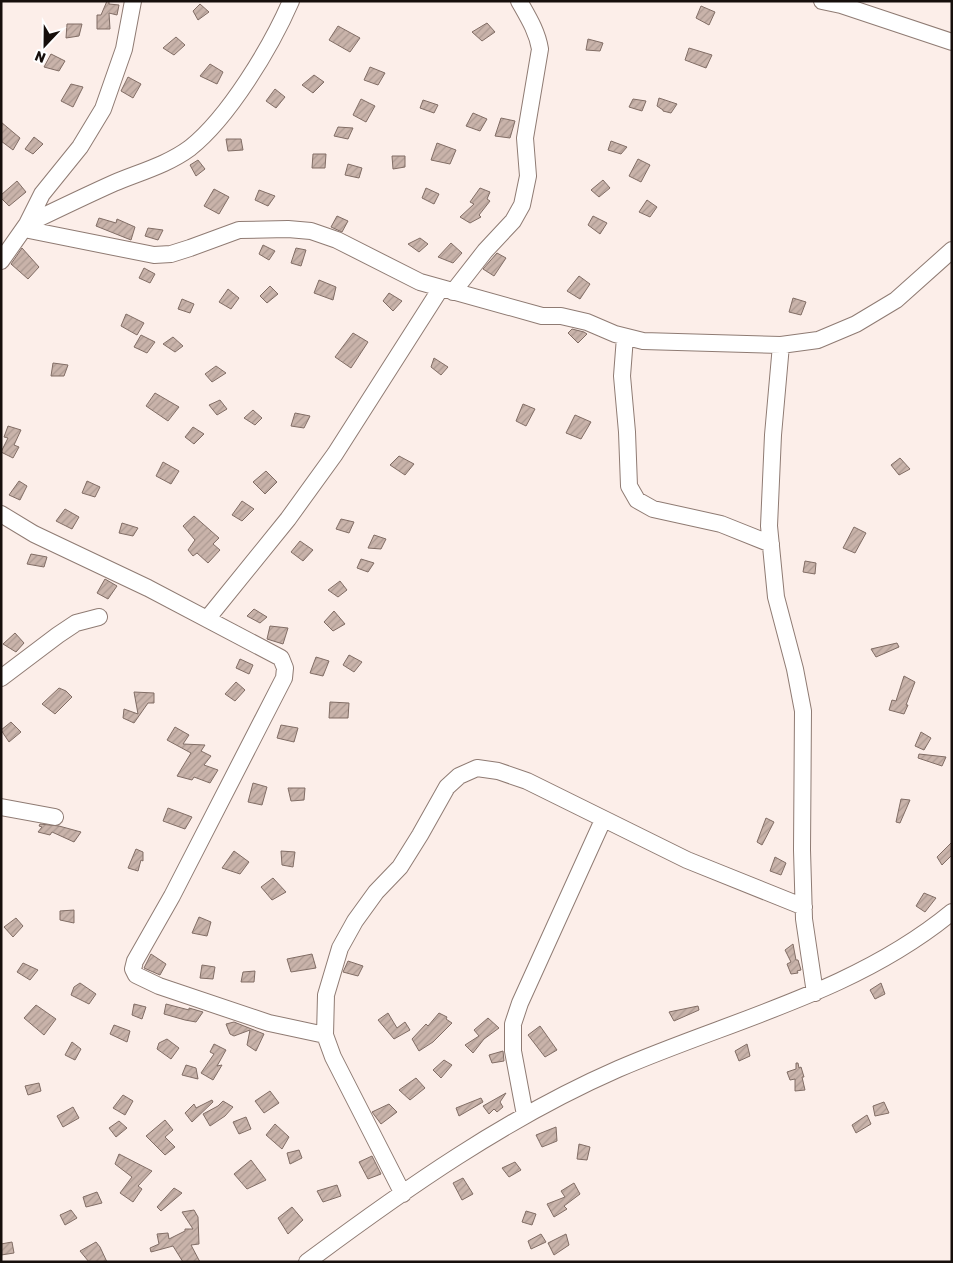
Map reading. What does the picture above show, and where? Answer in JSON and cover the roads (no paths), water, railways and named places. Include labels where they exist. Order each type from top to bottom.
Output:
[{"type":"street","points":[[1,261],[26,226],[42,194],[80,148],[103,109],[124,49],[133,1]]},
{"type":"street","points":[[26,226],[114,183],[158,166],[189,148],[211,129],[240,91],[280,27],[291,1]]},
{"type":"street","points":[[207,619],[288,519],[335,454],[446,290],[513,221],[522,205],[528,176],[525,138],[540,49],[533,24],[519,1]]},
{"type":"street","points":[[822,1],[843,3],[952,42]]},
{"type":"street","points":[[26,226],[154,255],[171,254],[239,230],[288,229],[311,231],[337,240],[420,282],[542,316],[561,316],[587,322],[625,337],[643,341],[782,345],[818,340],[856,324],[896,300],[952,250]]},
{"type":"street","points":[[625,337],[622,376],[629,486],[637,500],[653,509],[721,524],[771,544]]},
{"type":"street","points":[[782,345],[773,435],[770,526],[776,597],[795,669],[803,712],[804,907],[815,993]]},
{"type":"street","points":[[1,514],[34,534],[148,588],[281,658],[285,668],[284,678],[172,896],[135,961],[133,969],[136,975],[159,986],[269,1023],[325,1035]]},
{"type":"street","points":[[1,678],[76,623],[99,617]]},
{"type":"street","points":[[403,1194],[346,1084],[325,1035],[326,995],[340,948],[355,921],[376,892],[400,867],[447,787],[459,776],[477,768],[498,771],[527,781],[687,860],[804,907]]},
{"type":"street","points":[[1,807],[55,817]]},
{"type":"street","points":[[525,1115],[513,1051],[513,1024],[520,1004],[603,820]]},
{"type":"street","points":[[307,1262],[484,1139],[525,1115],[618,1069],[815,993],[896,952],[952,912]]}]
